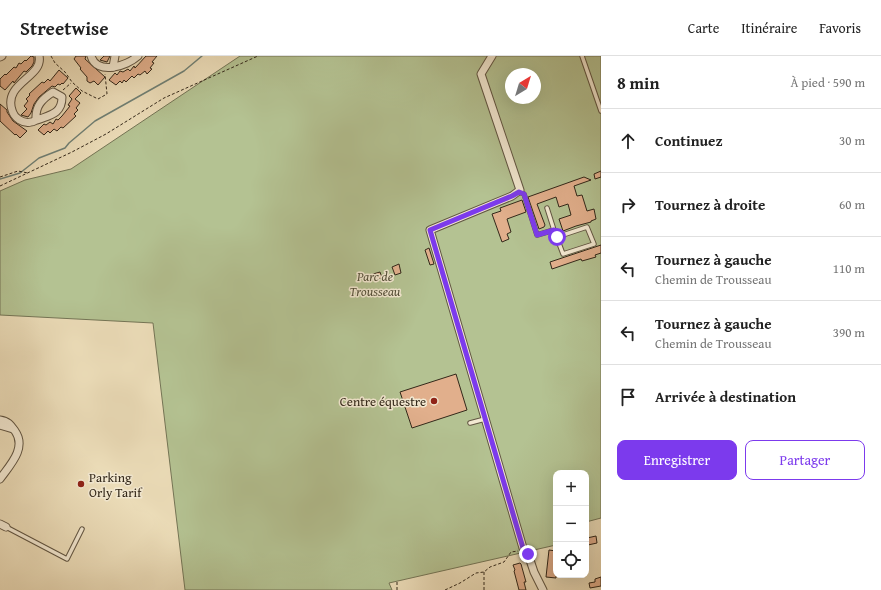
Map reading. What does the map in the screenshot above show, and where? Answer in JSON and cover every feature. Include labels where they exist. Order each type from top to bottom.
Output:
[{"type":"street","points":[[36,120],[36,113],[44,97],[53,92],[62,97],[62,103],[56,112],[50,116],[32,122],[25,122],[18,119],[12,112],[11,105],[12,96],[16,88],[35,71],[39,64],[39,56]]},
{"type":"street","points":[[91,56],[97,65],[104,68],[130,63],[138,56]]},
{"type":"street","points":[[113,67],[115,56]]},
{"type":"street","points":[[492,56],[481,74],[520,190],[512,196],[430,230],[523,548],[528,554],[542,590]]},
{"type":"street","points":[[0,420],[10,423],[18,437],[19,444],[15,458],[0,479]]},
{"type":"street","points":[[0,425],[14,430]]},
{"type":"lane","points":[[582,56],[601,111]]},
{"type":"lane","points":[[519,192],[524,194],[537,235],[554,230]]},
{"type":"lane","points":[[547,208],[554,230],[563,254],[594,244],[587,227],[557,237]]},
{"type":"lane","points":[[470,423],[485,419]]},
{"type":"lane","points":[[3,526],[67,559],[82,529]]},
{"type":"path","points":[[51,56],[55,63],[65,72],[72,82],[82,91],[98,99],[107,94],[104,68]]},
{"type":"path","points":[[0,186],[106,134],[160,100],[258,56]]},
{"type":"path","points":[[58,94],[72,82]]},
{"type":"path","points":[[0,177],[18,171],[28,173]]},
{"type":"path","points":[[445,590],[476,573],[484,572],[490,567],[504,562],[511,552],[517,551],[528,554]]},
{"type":"path","points":[[484,572],[484,590]]},
{"type":"path","points":[[397,590],[398,581]]},
{"type":"green space","name":"Parc de Trousseau","points":[[240,56],[601,56],[601,518],[589,521],[589,470],[553,470],[553,546],[389,583],[392,590],[185,590],[153,323],[0,315],[0,191],[25,180],[71,169]]},
{"type":"building","points":[[31,56],[34,57],[34,62],[26,72],[24,71],[14,83],[13,81],[5,90],[0,86],[0,79],[5,74],[6,75],[14,67],[16,68],[19,63],[21,64]]},
{"type":"building","points":[[76,56],[86,56],[85,59],[105,77],[98,85],[94,81],[90,83],[87,81],[87,77],[74,59]]},
{"type":"building","points":[[104,56],[110,56],[107,62],[100,60]]},
{"type":"building","points":[[146,56],[157,56],[152,62],[154,63],[150,68],[152,69],[147,74],[145,71],[140,75],[138,74],[134,78],[132,76],[126,82],[124,80],[122,83],[120,81],[116,85],[109,80],[115,73],[117,75],[120,71],[123,72],[128,69],[130,71],[134,66],[135,68]]},
{"type":"building","points":[[59,70],[68,78],[63,84],[58,84],[55,87],[52,86],[39,97],[28,117],[21,115],[27,109],[24,106],[28,101],[26,99],[30,95],[29,94],[42,82],[44,83],[48,79],[50,81]]},
{"type":"building","points":[[76,88],[81,93],[75,99],[80,103],[76,108],[78,110],[74,114],[76,116],[63,128],[61,127],[57,131],[54,129],[50,133],[48,131],[44,135],[38,130],[44,124],[46,125],[50,122],[53,124],[56,119],[58,120],[62,116],[70,106],[68,105],[72,99],[69,96]]},
{"type":"building","points":[[0,104],[7,110],[13,121],[27,131],[20,138],[0,121]]},
{"type":"building","points":[[601,171],[601,177],[595,179],[594,174]]},
{"type":"building","points":[[584,177],[591,180],[574,186],[577,196],[582,195],[587,211],[594,209],[596,219],[563,231],[559,219],[571,215],[568,204],[559,207],[556,197],[537,204],[545,225],[539,229],[528,197]]},
{"type":"building","points":[[522,200],[526,212],[507,219],[511,232],[507,234],[509,239],[502,242],[492,214],[501,211],[500,208]]},
{"type":"building","points":[[601,245],[601,253],[595,255],[596,257],[582,261],[581,259],[552,269],[550,262]]},
{"type":"building","points":[[429,248],[434,264],[430,265],[425,250]]},
{"type":"building","points":[[399,264],[401,273],[395,275],[392,267]]},
{"type":"building","points":[[380,272],[382,278],[375,280],[373,274]]},
{"type":"building","name":"Centre équestre","points":[[456,374],[467,410],[412,428],[400,392]]},
{"type":"building","points":[[596,536],[597,543],[589,545],[589,538]]},
{"type":"building","points":[[549,550],[553,551],[553,578],[546,577]]},
{"type":"building","points":[[520,563],[526,582],[524,582],[526,590],[519,590],[514,571],[513,565]]},
{"type":"building","points":[[601,577],[601,586],[590,588],[589,583],[595,582],[595,579]]},
{"type":"waterway","points":[[0,179],[20,173],[39,158],[65,148],[95,121],[184,71],[202,56]]},
{"type":"place","name":"Centre équestre","points":[[434,401]]},
{"type":"place","name":"Parking Orly Tarif","points":[[81,484]]},
{"type":"route","points":[[528,554],[523,548],[430,230],[519,192],[524,194],[537,235],[554,230],[557,237]]}]
